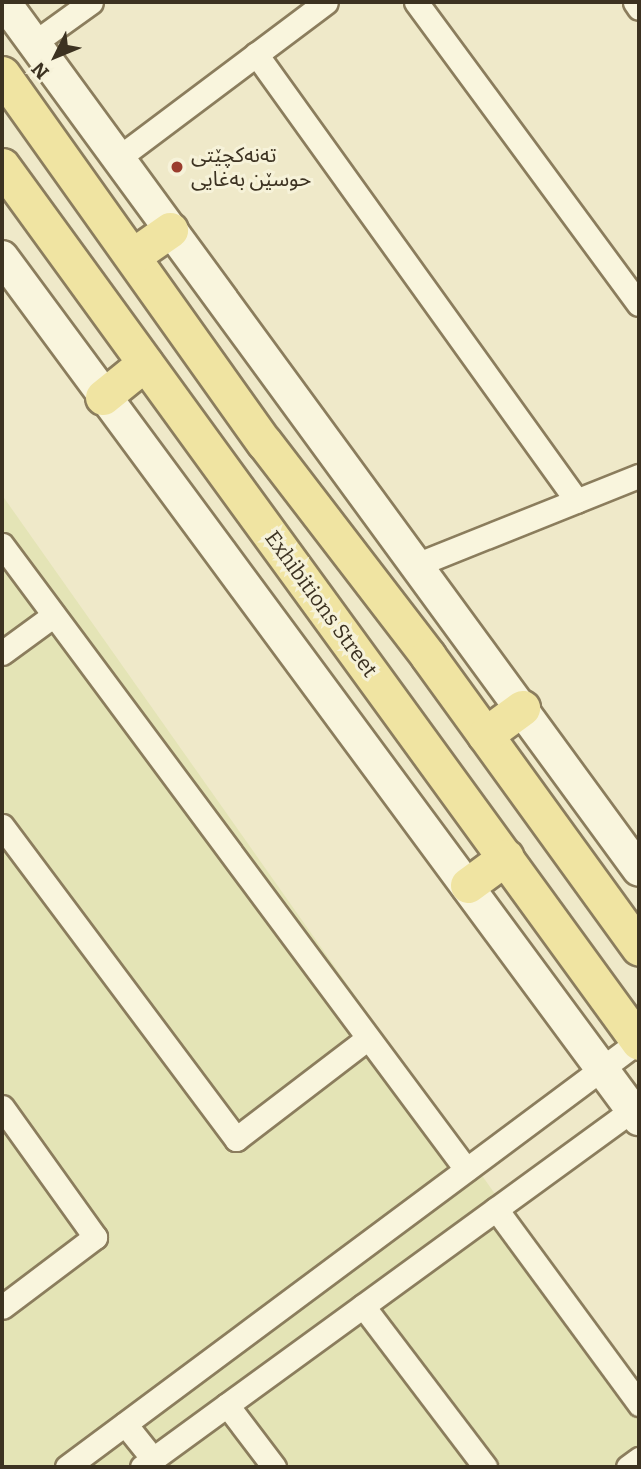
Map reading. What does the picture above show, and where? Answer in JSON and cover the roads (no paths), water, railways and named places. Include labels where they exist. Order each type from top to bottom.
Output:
[{"type":"main road","points":[[4,2],[639,870]]},
{"type":"main road","points":[[2,74],[134,255],[264,442],[485,734],[639,948]]},
{"type":"main road","name":"Exhibitions Street","points":[[2,166],[639,1042]]},
{"type":"main road","points":[[134,255],[170,230]]},
{"type":"main road","points":[[2,257],[103,397],[637,1111]]},
{"type":"main road","points":[[103,397],[145,363]]},
{"type":"main road","points":[[485,734],[522,708]]},
{"type":"main road","points":[[468,885],[506,857]]},
{"type":"street","points":[[34,44],[91,2]]},
{"type":"street","points":[[117,159],[326,2]]},
{"type":"street","points":[[416,2],[639,304]]},
{"type":"street","points":[[635,2],[639,8]]},
{"type":"street","points":[[256,54],[577,501]]},
{"type":"street","points":[[416,565],[577,501],[637,483]]},
{"type":"street","points":[[2,545],[466,1169]]},
{"type":"street","points":[[2,653],[54,615]]},
{"type":"street","points":[[2,826],[236,1139],[368,1038]]},
{"type":"street","points":[[67,1467],[639,1042]]},
{"type":"street","points":[[2,1107],[95,1237],[2,1307]]},
{"type":"street","points":[[125,1424],[147,1463],[496,1209],[637,1111]]},
{"type":"street","points":[[496,1209],[639,1404]]},
{"type":"street","points":[[363,1306],[485,1467]]},
{"type":"street","points":[[227,1405],[274,1467]]},
{"type":"street","points":[[628,1467],[639,1458]]},
{"type":"place","name":"تەنەکچێتی حوسێن بەغایی","points":[[177,167]]}]
